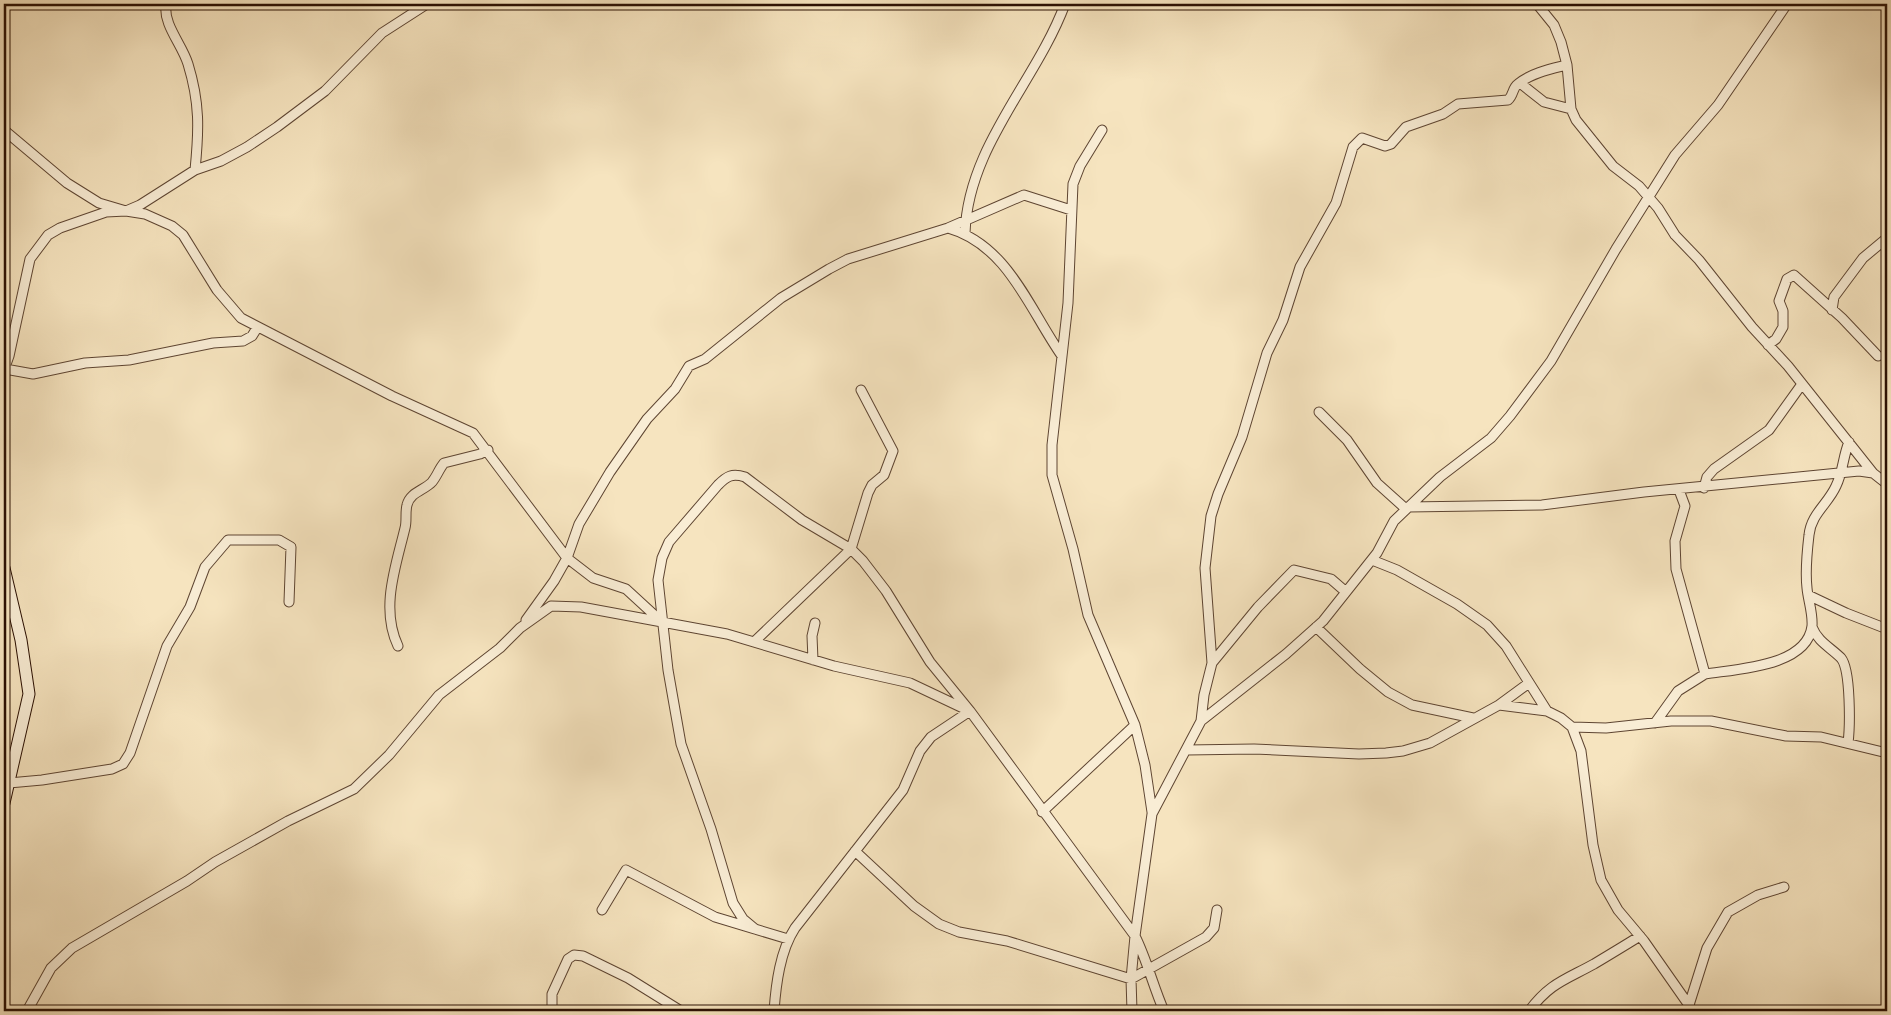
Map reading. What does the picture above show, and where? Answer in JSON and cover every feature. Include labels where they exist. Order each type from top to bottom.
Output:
[{"type":"street","points":[[166,4],[165,16],[188,61],[199,112],[195,170]]},
{"type":"street","points":[[258,328],[252,336],[243,341],[213,343],[129,360],[85,363],[33,374],[5,370],[30,260],[48,235],[60,228],[106,212],[126,211],[140,205],[195,170],[248,148],[325,91],[382,33],[427,4]]},
{"type":"street","points":[[965,232],[966,220],[982,156],[1048,42],[1065,4]]},
{"type":"street","points":[[1538,4],[1558,32],[1566,65],[1571,109],[1576,120],[1613,166],[1639,186],[1661,212],[1675,235],[1699,260],[1873,473],[1887,484]]},
{"type":"street","points":[[1201,721],[1286,654],[1316,627],[1372,560],[1391,524],[1454,465],[1491,438],[1530,391],[1554,356],[1648,197],[1680,147],[1718,105],[1787,4]]},
{"type":"street","points":[[1152,814],[1201,721],[1204,695],[1212,663],[1205,568],[1211,516],[1218,494],[1242,437],[1270,345],[1283,320],[1304,257],[1336,203],[1353,147],[1362,138],[1386,146],[1391,144],[1406,127],[1443,114],[1458,104],[1508,100],[1520,83],[1542,72],[1566,65]]},
{"type":"street","points":[[1520,83],[1544,102],[1571,109]]},
{"type":"street","points":[[4,130],[67,183],[99,203],[126,211],[145,214],[172,226],[183,235],[228,304],[241,318],[392,396],[473,433],[488,450],[536,519],[567,558],[593,578],[626,589],[662,623]]},
{"type":"street","points":[[1102,130],[1075,176],[1071,210],[1068,302],[1052,445],[1052,475],[1073,549],[1088,615],[1135,725],[1145,765],[1152,814],[1135,936],[1132,1011]]},
{"type":"street","points":[[27,1011],[51,968],[72,948],[187,882],[215,862],[288,821],[354,789],[389,755],[439,695],[500,648],[520,628],[554,581],[567,558],[579,524],[610,472],[646,419],[675,390],[689,366],[705,359],[781,298],[828,269],[848,260],[948,228],[1024,194],[1071,210]]},
{"type":"street","points":[[948,228],[965,232],[1004,264],[1062,356]]},
{"type":"street","points":[[1832,310],[1834,297],[1860,262],[1887,238]]},
{"type":"street","points":[[1768,346],[1776,339],[1783,327],[1780,296],[1790,276],[1796,276],[1878,356]]},
{"type":"street","points":[[1704,488],[1707,477],[1714,469],[1769,430],[1802,384]]},
{"type":"street","points":[[754,642],[851,549],[868,493],[872,485],[884,475],[893,450],[861,390]]},
{"type":"street","points":[[1319,412],[1347,440],[1376,483],[1407,508],[1520,506],[1841,472],[1873,473]]},
{"type":"street","points":[[1848,743],[1847,688],[1844,663],[1819,641],[1812,628],[1806,580],[1809,533],[1814,518],[1836,487],[1849,442]]},
{"type":"street","points":[[398,646],[391,622],[390,608],[394,568],[405,529],[407,505],[418,490],[431,483],[444,463],[480,454],[488,450]]},
{"type":"street","points":[[755,929],[743,919],[732,904],[711,829],[681,744],[668,676],[658,580],[662,558],[669,542],[726,477],[735,474],[745,477],[802,520],[851,549],[886,591],[930,662],[970,711],[1042,812],[1135,936],[1164,1011]]},
{"type":"street","points":[[1679,490],[1685,506],[1675,541],[1676,569],[1705,674]]},
{"type":"street","points":[[9,783],[104,770],[122,764],[130,753],[167,646],[190,607],[206,567],[228,540],[279,540],[291,547],[289,602]]},
{"type":"street","points":[[1372,560],[1397,570],[1481,621],[1506,646],[1547,711]]},
{"type":"street","points":[[4,568],[21,640],[29,694],[4,803]]},
{"type":"street","points":[[1212,663],[1258,607],[1294,570],[1331,579],[1346,592]]},
{"type":"street","points":[[1808,595],[1846,613],[1887,629]]},
{"type":"street","points":[[520,628],[551,606],[566,605],[662,623],[686,625],[754,642],[813,660],[910,682],[970,711]]},
{"type":"street","points":[[813,660],[812,636],[815,623]]},
{"type":"street","points":[[1316,627],[1360,669],[1388,692],[1412,705],[1473,718]]},
{"type":"street","points":[[1655,723],[1678,691],[1705,674],[1759,665],[1791,656],[1804,644],[1812,628]]},
{"type":"street","points":[[1187,750],[1254,749],[1359,754],[1386,753],[1420,746],[1459,729],[1473,718],[1499,705],[1529,683]]},
{"type":"street","points":[[1499,705],[1547,711],[1568,722],[1572,727],[1581,751],[1593,845],[1601,880],[1607,894],[1640,936],[1691,1008]]},
{"type":"street","points":[[774,1011],[778,978],[788,939],[907,784],[920,752],[931,737],[970,711]]},
{"type":"street","points":[[1572,727],[1606,728],[1655,723],[1711,721],[1792,737],[1821,737],[1887,753]]},
{"type":"street","points":[[1042,812],[1135,725]]},
{"type":"street","points":[[855,851],[914,906],[939,924],[958,932],[1007,942],[1132,980]]},
{"type":"street","points":[[602,910],[626,870],[715,917],[788,939]]},
{"type":"street","points":[[1691,1008],[1707,948],[1728,912],[1758,895],[1784,888]]},
{"type":"street","points":[[1132,980],[1148,968],[1206,937],[1214,928],[1218,910]]},
{"type":"street","points":[[1529,1011],[1540,997],[1556,983],[1592,965],[1640,936]]},
{"type":"street","points":[[552,1011],[552,994],[568,959],[574,955],[582,956],[628,978],[681,1011]]}]
